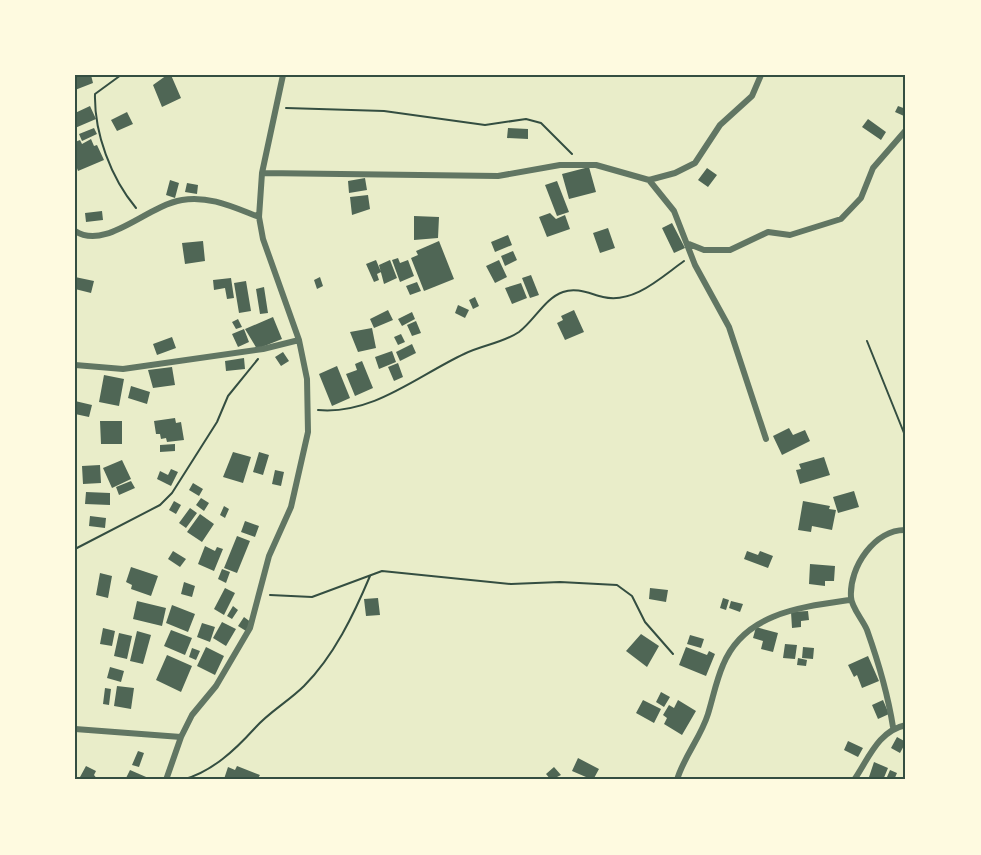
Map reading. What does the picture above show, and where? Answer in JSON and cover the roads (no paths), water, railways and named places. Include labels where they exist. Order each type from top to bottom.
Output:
[{"type":"street","points":[[166,780],[181,737],[192,716],[216,686],[250,628],[269,556],[291,507],[308,432],[307,379],[299,340],[263,239],[260,217],[262,173],[274,108],[283,75]]},
{"type":"street","points":[[649,180],[688,168],[695,163],[720,125],[752,96],[761,75]]},
{"type":"street","points":[[689,244],[705,250],[730,250],[768,232],[790,235],[841,219],[861,198],[873,168],[906,130]]},
{"type":"street","points":[[262,173],[498,176],[560,165],[596,165],[649,180],[666,197],[689,244],[691,256],[729,327],[766,439]]},
{"type":"street","points":[[75,231],[86,237],[96,238],[108,235],[142,215],[182,200],[202,198],[260,217]]},
{"type":"street","points":[[75,365],[123,369],[263,349],[299,340]]},
{"type":"street","points":[[893,727],[867,630],[850,600],[853,578],[866,553],[885,533],[906,530]]},
{"type":"street","points":[[677,780],[708,716],[723,665],[740,639],[756,624],[794,608],[850,600]]},
{"type":"street","points":[[854,780],[882,735],[893,727],[906,725]]},
{"type":"street","points":[[75,729],[181,737]]}]
